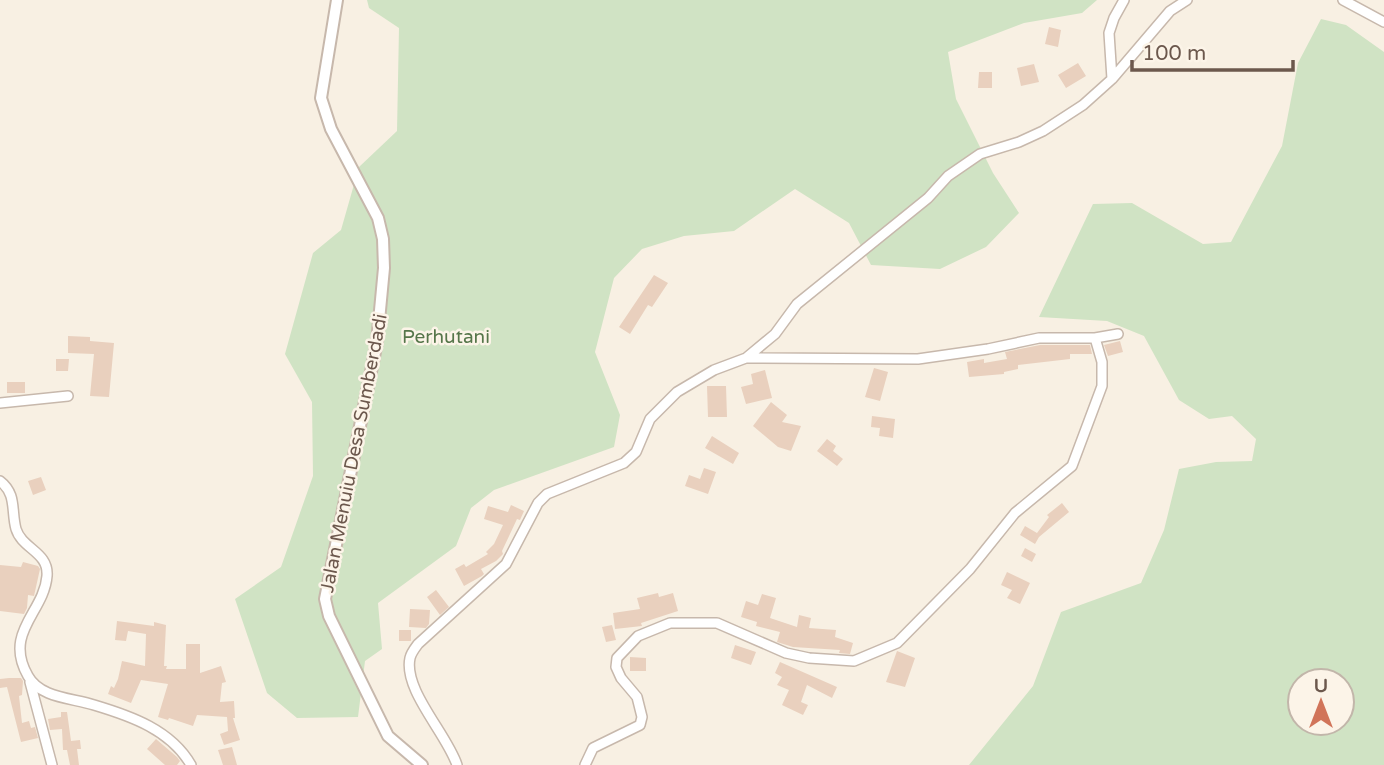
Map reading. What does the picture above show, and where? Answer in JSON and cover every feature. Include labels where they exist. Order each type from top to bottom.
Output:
[{"type":"street","name":"Jalan Menuiu Desa Sumberdadi","points":[[337,0],[322,79],[323,108],[331,129],[378,219],[383,239],[384,268],[377,342],[325,599],[329,616],[388,736],[422,765]]},
{"type":"street","points":[[1112,79],[1109,33],[1124,0]]},
{"type":"street","points":[[457,765],[452,750],[411,682],[410,656],[418,644],[506,564],[538,503],[547,494],[624,463],[636,452],[650,419],[677,393],[715,370],[746,358],[775,334],[797,304],[919,205],[948,176],[980,153],[1019,142],[1043,131],[1083,105],[1112,79],[1170,11],[1187,0]]},
{"type":"street","points":[[1343,0],[1384,22]]},
{"type":"street","points":[[746,358],[918,359],[1040,338],[1095,338],[1118,334]]},
{"type":"street","points":[[585,765],[593,748],[640,725],[642,718],[636,697],[615,667],[617,658],[627,646],[638,636],[656,628],[670,623],[717,623],[786,653],[809,658],[854,661],[897,643],[970,569],[1015,513],[1072,466],[1102,386],[1102,362],[1095,338]]},
{"type":"street","points":[[0,403],[68,396]]},
{"type":"street","points":[[0,481],[12,497],[18,534],[40,554],[45,563],[47,577],[41,596],[21,638],[22,664],[52,765]]},
{"type":"street","points":[[28,678],[40,690],[95,705],[167,735],[191,765]]},
{"type":"green space","name":"Perhutani","points":[[367,0],[1097,0],[1082,13],[1024,23],[948,52],[956,99],[993,173],[1019,213],[986,247],[940,269],[871,265],[849,223],[795,189],[734,231],[684,236],[642,249],[614,278],[595,352],[620,415],[614,447],[494,490],[471,508],[456,546],[378,603],[382,649],[365,661],[358,717],[297,718],[267,693],[235,599],[281,567],[313,476],[312,402],[285,354],[313,253],[341,230],[359,167],[397,131],[399,28],[369,8]]},
{"type":"green space","points":[[1321,19],[1346,25],[1384,52],[1384,765],[969,765],[1033,686],[1061,612],[1141,583],[1164,530],[1179,469],[1216,462],[1252,461],[1256,439],[1232,416],[1209,419],[1179,400],[1144,336],[1107,321],[1039,317],[1093,204],[1132,203],[1203,244],[1231,242],[1282,146],[1298,63]]},
{"type":"building","points":[[1049,27],[1061,30],[1058,47],[1045,44]]},
{"type":"building","points":[[1078,63],[1086,76],[1066,88],[1058,75]]},
{"type":"building","points":[[1034,64],[1039,82],[1021,86],[1017,68]]},
{"type":"building","points":[[979,72],[992,72],[992,88],[978,88]]},
{"type":"building","points":[[654,275],[668,283],[652,307],[648,305],[630,334],[619,327]]},
{"type":"building","points":[[68,336],[90,337],[90,341],[114,343],[109,397],[90,396],[94,354],[68,353]]},
{"type":"building","points":[[1120,341],[1123,352],[1108,356],[1104,345]]},
{"type":"building","points":[[1040,345],[1090,345],[1092,354],[1070,354],[1070,359],[1018,365],[1018,369],[1004,374],[969,377],[967,362],[984,359],[984,363],[1007,359],[1005,352]]},
{"type":"building","points":[[56,359],[69,359],[68,371],[56,371]]},
{"type":"building","points":[[874,368],[888,372],[880,401],[865,397]]},
{"type":"building","points":[[765,370],[772,398],[746,404],[741,387],[753,384],[751,374]]},
{"type":"building","points":[[7,382],[25,382],[25,393],[7,393]]},
{"type":"building","points":[[707,386],[726,386],[727,417],[708,417]]},
{"type":"building","points":[[771,402],[787,415],[782,422],[801,426],[791,451],[778,447],[753,426]]},
{"type":"building","points":[[872,416],[895,419],[893,438],[879,436],[880,428],[871,427]]},
{"type":"building","points":[[712,436],[739,453],[733,464],[705,448]]},
{"type":"building","points":[[827,439],[836,446],[833,451],[843,459],[837,466],[817,451]]},
{"type":"building","points":[[704,468],[716,472],[708,494],[685,486],[689,475],[700,479]]},
{"type":"building","points":[[41,477],[46,490],[33,495],[28,481]]},
{"type":"building","points":[[1062,503],[1069,512],[1039,537],[1035,544],[1020,535],[1025,526],[1037,533],[1049,517],[1047,515]]},
{"type":"building","points":[[511,505],[524,511],[520,520],[517,519],[503,554],[481,569],[484,574],[482,576],[464,586],[455,569],[464,564],[466,567],[488,554],[486,552],[494,544],[503,525],[484,519],[488,506],[508,512]]},
{"type":"building","points":[[1025,548],[1036,554],[1032,562],[1021,556]]},
{"type":"building","points":[[23,562],[40,569],[34,596],[28,595],[24,614],[0,611],[0,565],[21,567]]},
{"type":"building","points":[[1007,572],[1030,583],[1020,604],[1007,598],[1012,590],[1001,585]]},
{"type":"building","points":[[436,590],[449,607],[440,615],[427,597]]},
{"type":"building","points":[[658,593],[659,597],[673,593],[678,611],[641,623],[642,626],[615,629],[613,613],[640,609],[637,598]]},
{"type":"building","points":[[762,594],[776,598],[770,618],[797,627],[799,615],[811,618],[809,628],[836,630],[835,637],[853,643],[850,654],[839,653],[840,650],[793,647],[777,642],[780,632],[756,626],[757,622],[741,617],[746,601],[758,605]]},
{"type":"building","points":[[410,609],[430,610],[426,628],[409,627]]},
{"type":"building","points":[[117,621],[166,625],[166,669],[186,669],[186,644],[200,644],[200,673],[221,666],[226,682],[222,683],[220,702],[234,701],[233,718],[240,740],[224,745],[220,734],[228,731],[227,717],[197,715],[193,726],[158,717],[168,684],[141,680],[131,703],[108,694],[118,679],[122,661],[145,666],[146,634],[128,631],[126,641],[115,640]]},
{"type":"building","points":[[612,625],[616,640],[606,642],[602,627]]},
{"type":"building","points":[[399,630],[411,630],[411,641],[399,641]]},
{"type":"building","points":[[735,645],[756,652],[751,665],[731,658]]},
{"type":"building","points":[[897,651],[915,658],[905,687],[886,682]]},
{"type":"building","points":[[630,657],[646,658],[646,671],[630,671]]},
{"type":"building","points":[[780,662],[837,687],[832,698],[807,685],[801,702],[808,705],[803,715],[782,705],[789,690],[777,685],[782,677],[775,673]]},
{"type":"building","points":[[21,678],[23,681],[22,695],[19,696],[22,723],[29,721],[31,728],[35,727],[38,738],[21,742],[7,687],[0,688],[0,679]]},
{"type":"building","points":[[61,712],[67,712],[71,741],[80,740],[81,749],[77,749],[79,765],[70,765],[67,750],[63,750],[62,729],[50,730],[48,719],[61,717]]},
{"type":"building","points":[[156,739],[177,757],[180,761],[177,765],[165,765],[147,749]]},
{"type":"building","points":[[232,747],[237,765],[223,765],[218,750]]}]
